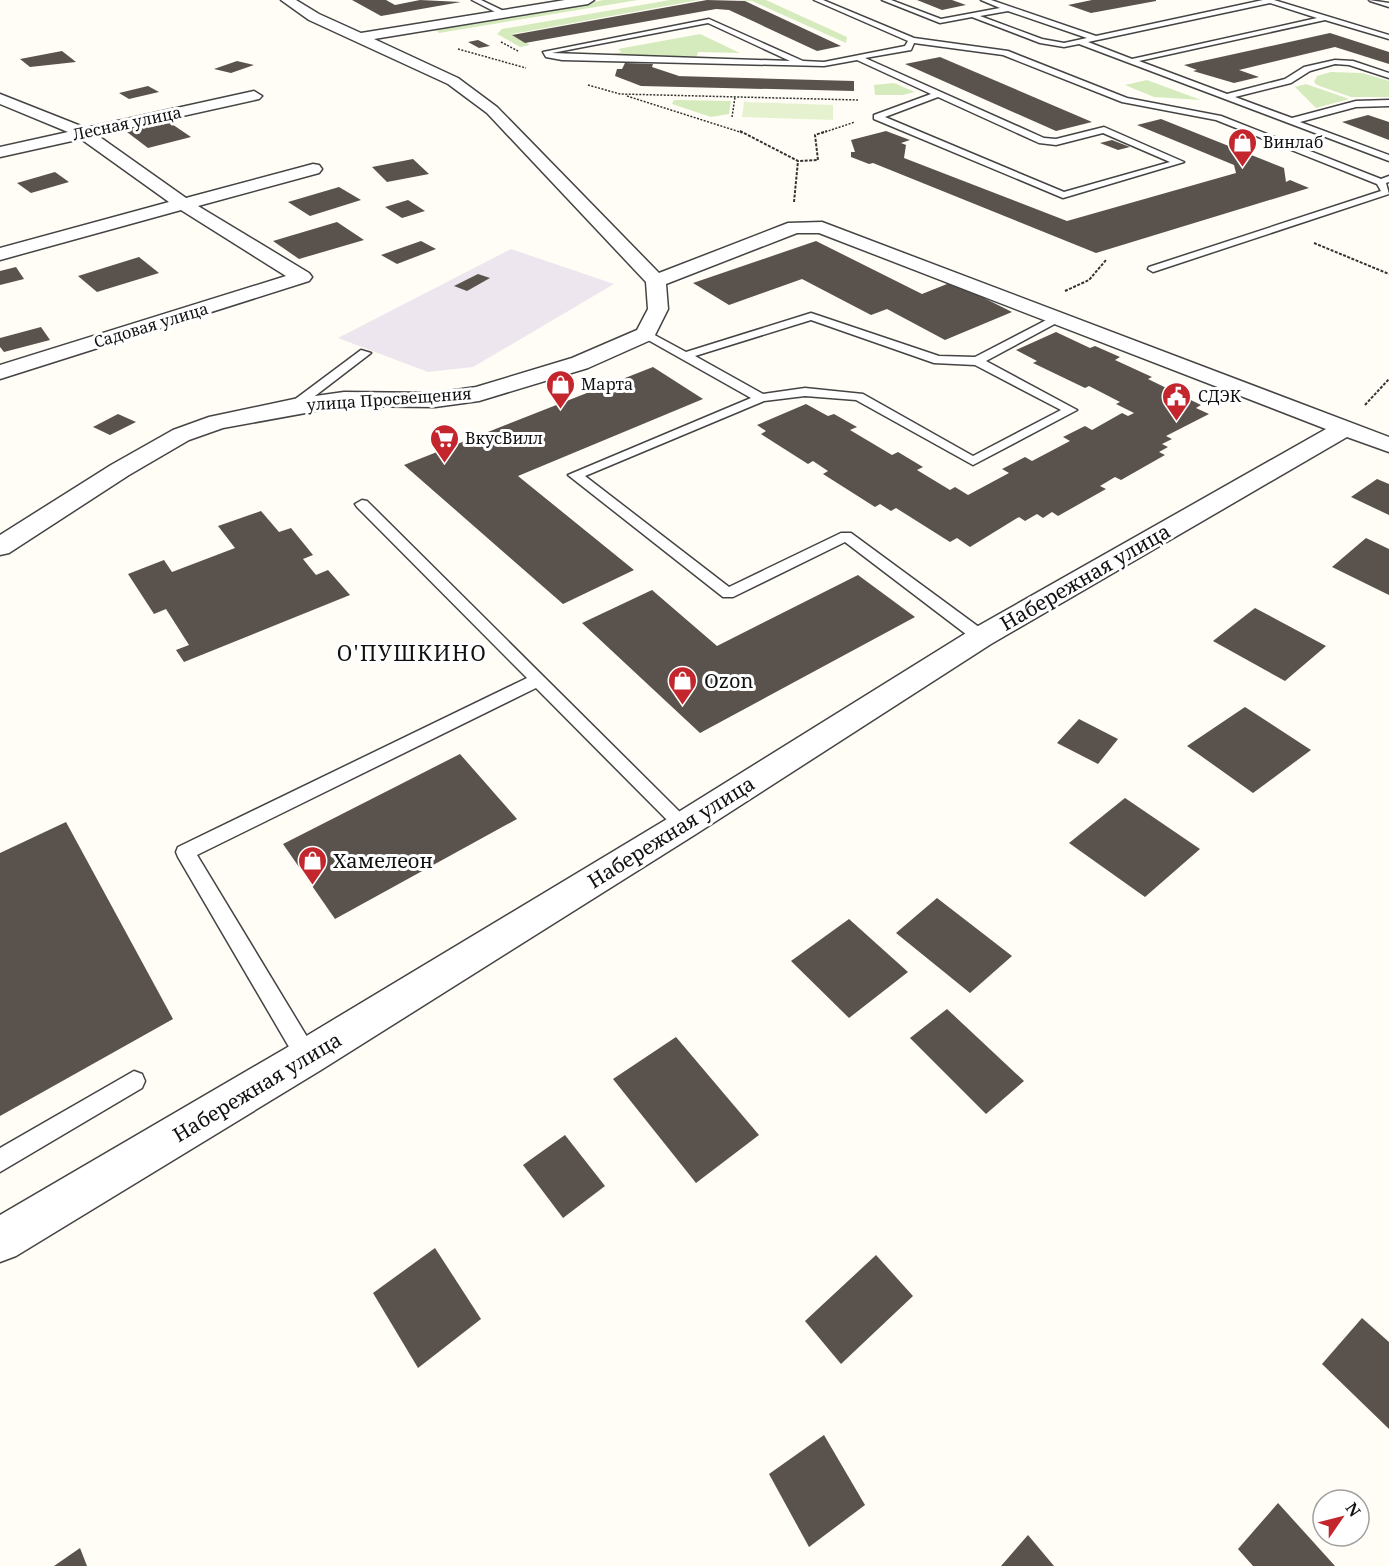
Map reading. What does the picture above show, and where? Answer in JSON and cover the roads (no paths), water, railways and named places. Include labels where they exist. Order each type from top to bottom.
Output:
[{"type":"street","points":[[287,0],[314,17],[453,81],[492,110],[656,281],[658,309],[645,334]]},
{"type":"street","points":[[358,38],[588,0]]},
{"type":"street","name":"Лесная улица","points":[[0,152],[82,132],[254,96]]},
{"type":"street","points":[[0,99],[82,132],[183,204]]},
{"type":"street","points":[[0,254],[314,169]]},
{"type":"street","name":"Садовая улица","points":[[0,372],[302,277],[183,204]]},
{"type":"street","points":[[656,281],[795,227],[822,228],[1389,445]]},
{"type":"street","name":"улица Просвещения","points":[[0,547],[180,435],[217,422],[294,405],[344,399],[435,400],[479,394],[580,363],[645,334]]},
{"type":"street","name":"Набережная улица","points":[[0,1240],[307,1057],[684,825],[981,637],[1344,429]]},
{"type":"lane","points":[[475,0],[506,14]]},
{"type":"lane","points":[[817,0],[912,40],[1005,53],[1125,100],[1218,118],[1385,180],[1386,192],[1380,195],[1153,269]]},
{"type":"lane","points":[[885,0],[940,21],[1023,2]]},
{"type":"lane","points":[[984,0],[1008,6],[1098,39]]},
{"type":"lane","points":[[1372,0],[1389,5]]},
{"type":"lane","points":[[972,15],[1040,41],[1064,45],[1268,1],[1389,37]]},
{"type":"lane","points":[[1131,61],[1325,18]]},
{"type":"lane","points":[[803,64],[709,21],[547,52],[549,55],[562,58],[803,64],[832,64],[908,48],[912,40]]},
{"type":"lane","points":[[1081,42],[1389,158]]},
{"type":"lane","points":[[860,58],[939,94],[1042,141],[1056,142],[1104,130],[1179,162],[1062,195],[877,117],[939,94]]},
{"type":"lane","points":[[1226,97],[1294,79],[1303,71],[1335,62],[1350,63],[1389,76]]},
{"type":"lane","points":[[1292,121],[1356,104],[1389,103]]},
{"type":"lane","points":[[687,355],[811,316],[938,360],[977,361],[1071,410],[973,461],[859,397],[805,392],[761,399],[575,475],[728,594],[846,536],[981,637]]},
{"type":"lane","points":[[977,361],[1058,318]]},
{"type":"lane","points":[[645,334],[687,355],[761,399]]},
{"type":"lane","points":[[294,405],[365,353]]},
{"type":"lane","points":[[362,504],[684,825]]},
{"type":"lane","points":[[307,1057],[186,852],[538,680]]},
{"type":"lane","points":[[0,1161],[134,1081]]},
{"type":"place","name":"Винлаб","points":[[1242,168]]},
{"type":"place","name":"Марта","points":[[560,410]]},
{"type":"place","name":"СДЭК","points":[[1177,422]]},
{"type":"place","name":"ВкусВилл","points":[[444,464]]},
{"type":"place","name":"Ozon","points":[[683,706]]},
{"type":"place","name":"Хамелеон","points":[[312,886]]},
{"type":"district","name":"О'ПУШКИНО","points":[[412,653]]}]
